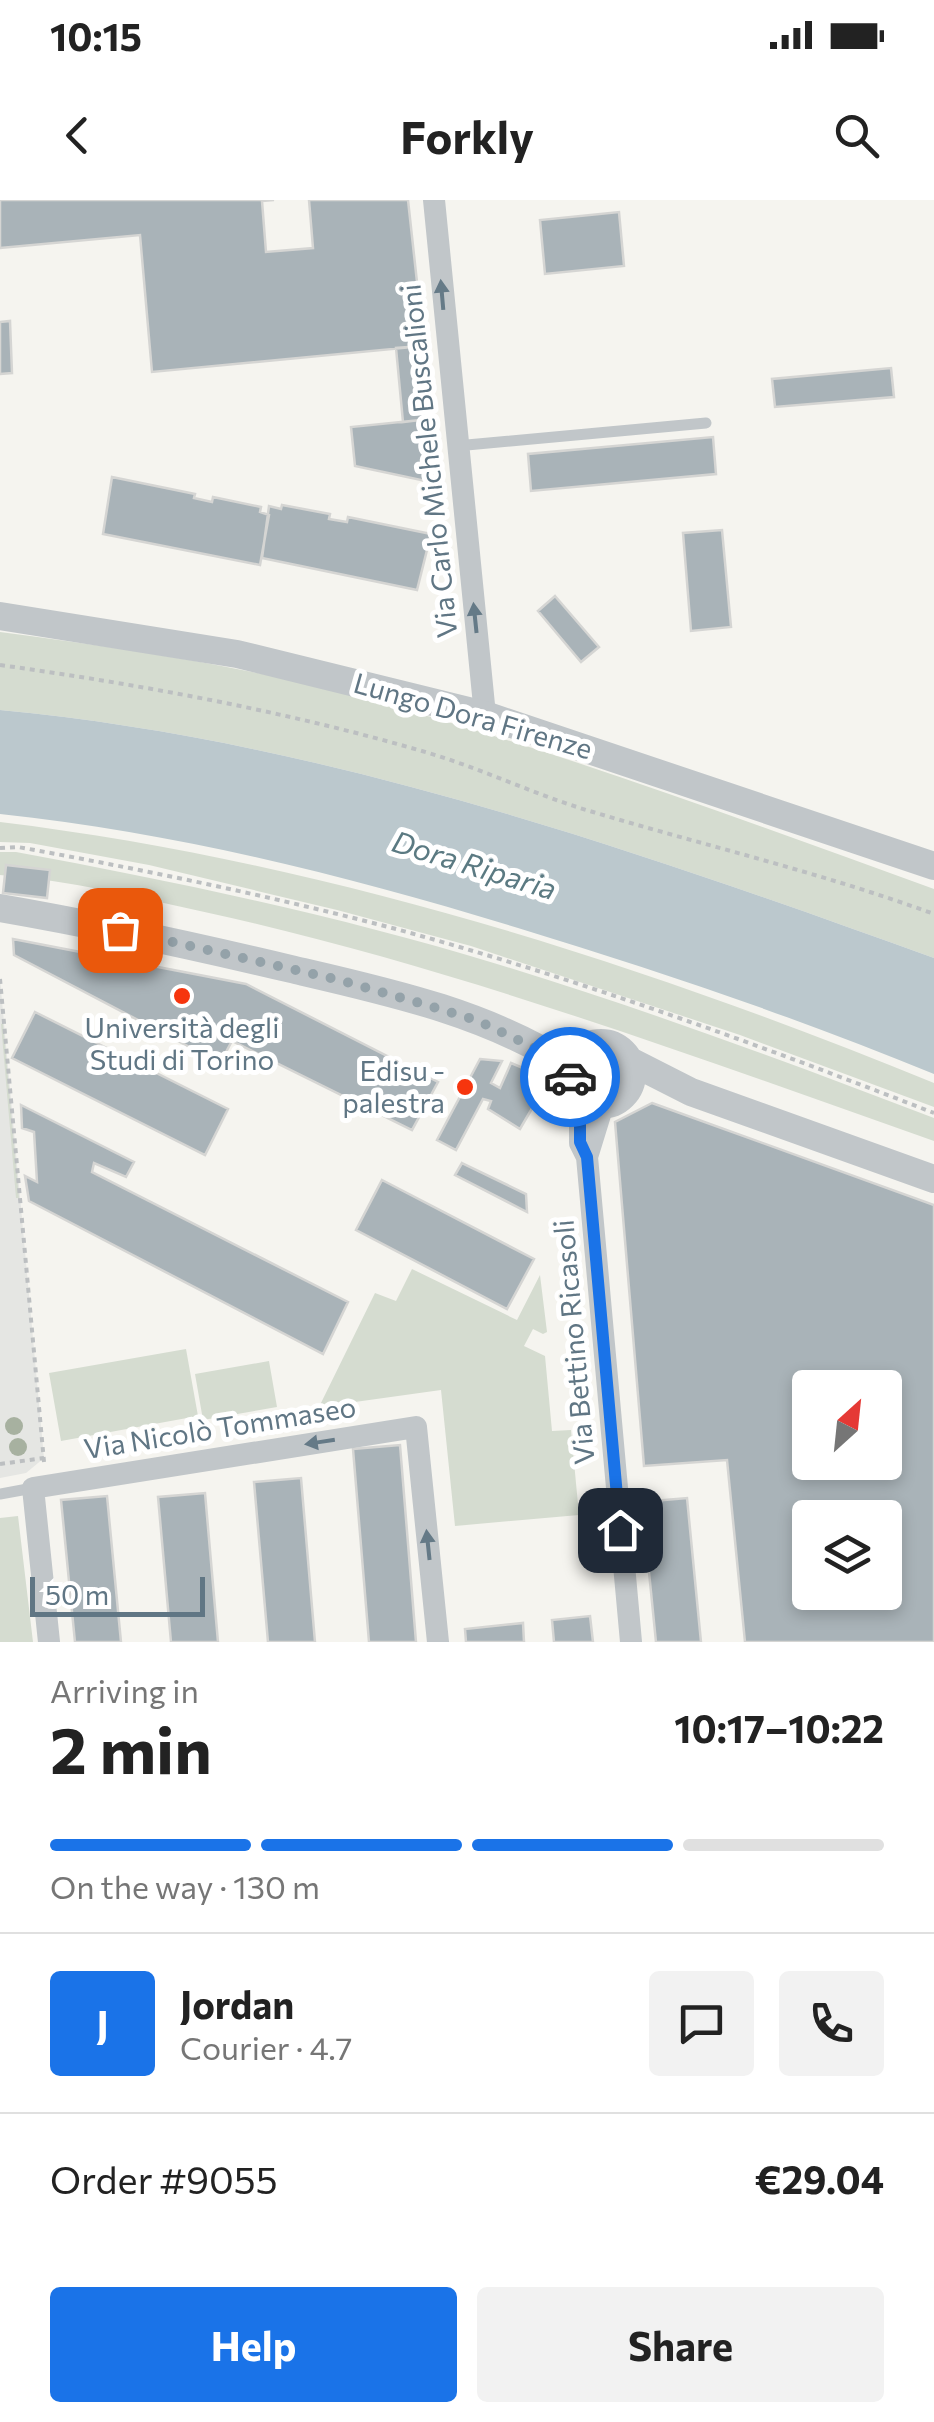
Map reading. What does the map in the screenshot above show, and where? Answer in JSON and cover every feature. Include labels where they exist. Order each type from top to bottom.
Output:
[{"type":"street","name":"Via Carlo Michele Buscalioni","points":[[434,200],[485,715]]},
{"type":"street","name":"Lungo Dora Firenze","points":[[0,616],[237,654],[485,715],[934,866]]},
{"type":"street","points":[[0,908],[178,942],[358,985],[476,1020],[570,1067]]},
{"type":"street","points":[[603,1099],[633,1074],[630,1062],[618,1046],[597,1042],[578,1052],[570,1067],[570,1080],[603,1099],[668,1090],[691,1092]]},
{"type":"street","points":[[630,1062],[691,1092],[934,1178]]},
{"type":"street","name":"Via Bettino Ricasoli","points":[[603,1099],[580,1142],[587,1157],[630,1642]]},
{"type":"street","name":"Via Nicolò Tommaseo","points":[[40,1487],[416,1426],[438,1642]]},
{"type":"street","points":[[40,1487],[49,1642]]},
{"type":"lane","points":[[456,446],[706,423]]},
{"type":"lane","points":[[0,1494],[40,1487]]},
{"type":"path","points":[[0,665],[118,682],[282,713],[422,751],[480,769],[575,807],[801,868],[934,914]]},
{"type":"path","points":[[0,848],[18,846],[236,889],[452,945],[743,1039],[934,1113]]},
{"type":"path","points":[[0,979],[44,1458],[40,1487]]},
{"type":"path","points":[[0,1464],[44,1458]]},
{"type":"shaded area","points":[[0,632],[211,664],[336,691],[487,734],[712,809],[934,889],[934,958],[706,877],[474,804],[239,746],[120,725],[0,710]]},
{"type":"shaded area","points":[[0,822],[120,839],[239,862],[475,921],[707,996],[934,1083],[934,1107],[740,1035],[471,946],[149,865],[30,843],[0,842]]},
{"type":"shaded area","points":[[0,852],[77,863],[258,901],[497,964],[717,1037],[934,1118],[934,1141],[575,1016],[393,960],[131,896],[0,875]]},
{"type":"shaded area","name":"Università degli Studi di Torino","points":[[0,979],[44,1458],[26,1473],[0,1478]]},
{"type":"shaded area","points":[[3,1023],[19,1198],[16,1198]]},
{"type":"shaded area","points":[[412,1269],[517,1320],[540,1275],[547,1332],[533,1329],[524,1346],[545,1356],[552,1431],[571,1430],[579,1515],[455,1526],[441,1390],[319,1407],[375,1293],[396,1301]]},
{"type":"shaded area","points":[[186,1349],[198,1416],[61,1441],[49,1373]]},
{"type":"shaded area","points":[[269,1361],[277,1407],[203,1420],[195,1374]]},
{"type":"shaded area","points":[[18,1516],[33,1642],[0,1642],[0,1518]]},
{"type":"water","name":"Dora Riparia","points":[[0,710],[120,725],[239,746],[474,804],[706,877],[934,958],[934,1074],[676,978],[390,891],[197,845],[0,814]]},
{"type":"building","points":[[0,200],[274,200],[262,201],[266,252],[313,248],[309,200],[408,200],[424,346],[152,372],[140,235],[0,248]]},
{"type":"building","points":[[619,212],[624,266],[545,274],[540,220]]},
{"type":"building","points":[[10,321],[12,373],[0,374],[0,322]]},
{"type":"building","points":[[421,346],[429,419],[403,422],[396,348]]},
{"type":"building","points":[[891,368],[894,397],[775,407],[772,379]]},
{"type":"building","points":[[429,419],[435,483],[355,466],[351,427]]},
{"type":"building","points":[[713,437],[716,474],[531,491],[528,454]]},
{"type":"building","points":[[112,477],[195,494],[194,498],[212,502],[213,497],[261,507],[260,512],[269,515],[260,565],[103,534]]},
{"type":"building","points":[[282,505],[330,514],[329,519],[347,522],[348,517],[431,534],[417,590],[262,558],[269,506],[281,509]]},
{"type":"building","points":[[722,530],[731,627],[691,631],[683,533]]},
{"type":"building","points":[[555,596],[599,647],[581,662],[538,611]]},
{"type":"building","points":[[6,865],[50,870],[47,898],[3,893]]},
{"type":"building","name":"Università degli Studi di Torino","points":[[13,939],[246,984],[438,1082],[412,1130],[232,1041],[220,1063],[14,955]]},
{"type":"building","points":[[35,1012],[228,1109],[205,1155],[12,1058]]},
{"type":"building","points":[[480,1059],[502,1061],[491,1083],[500,1088],[511,1063],[535,1073],[538,1107],[534,1105],[520,1129],[488,1109],[491,1101],[483,1099],[456,1150],[437,1140]]},
{"type":"building","points":[[652,1103],[934,1205],[934,1642],[745,1642],[727,1460],[644,1466],[615,1122]]},
{"type":"building","points":[[21,1105],[134,1162],[126,1177],[94,1163],[92,1172],[348,1302],[323,1354],[29,1201],[25,1176],[37,1182],[34,1132],[22,1128]]},
{"type":"building","points":[[462,1163],[526,1194],[527,1212],[455,1175]]},
{"type":"building","points":[[382,1180],[534,1259],[507,1309],[356,1230]]},
{"type":"building","points":[[400,1445],[416,1642],[369,1642],[353,1449]]},
{"type":"building","points":[[301,1478],[315,1642],[268,1642],[254,1482]]},
{"type":"building","points":[[205,1493],[218,1642],[171,1642],[158,1497]]},
{"type":"building","points":[[107,1496],[121,1642],[75,1642],[61,1500]]},
{"type":"building","points":[[687,1498],[701,1642],[656,1642],[642,1502]]},
{"type":"building","points":[[590,1616],[593,1642],[554,1642],[552,1620]]},
{"type":"building","points":[[523,1623],[524,1642],[466,1642],[465,1629]]},
{"type":"way so far","points":[[120,930],[339,980],[476,1020],[558,1059],[570,1067],[570,1077]]},
{"type":"place","name":"Università degli Studi di Torino","points":[[182,996]]},
{"type":"place","name":"Edisu - palestra","points":[[465,1087]]},
{"type":"route","points":[[570,1077],[580,1096],[580,1142],[587,1157],[620,1530]]}]
